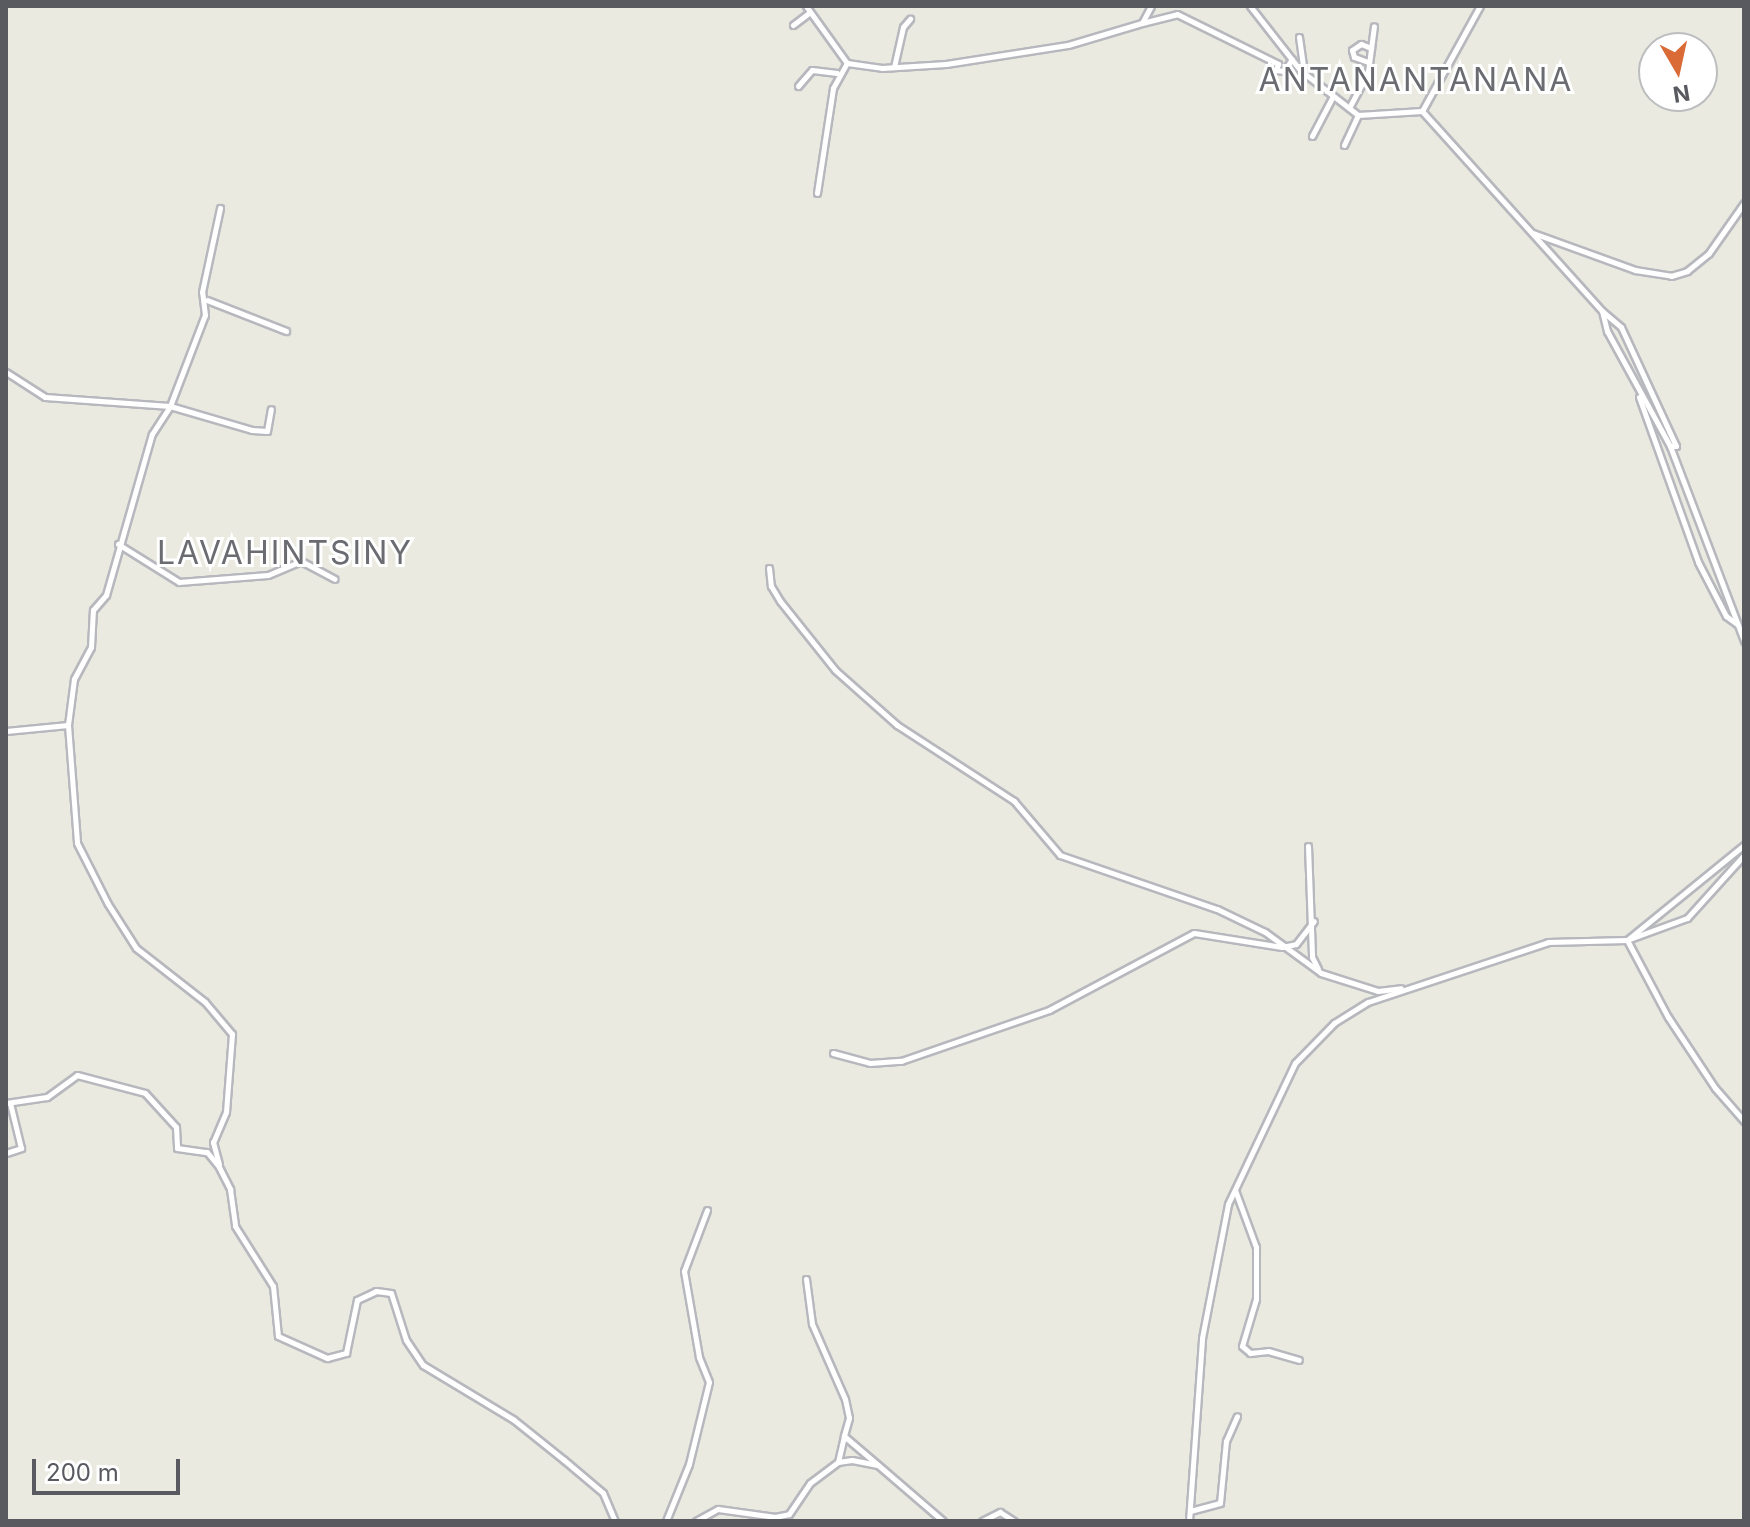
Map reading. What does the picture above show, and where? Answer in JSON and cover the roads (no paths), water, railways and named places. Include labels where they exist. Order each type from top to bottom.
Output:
[{"type":"street","points":[[1142,23],[1151,6]]},
{"type":"street","points":[[1250,6],[1304,74],[1358,115],[1422,111]]},
{"type":"street","points":[[1422,111],[1480,6]]},
{"type":"street","points":[[793,25],[809,8],[847,63]]},
{"type":"street","points":[[817,193],[837,72],[847,63],[894,67],[1068,45],[1177,14],[1278,64],[1276,70],[1284,71],[1292,59]]},
{"type":"street","points":[[894,67],[903,27],[910,19]]},
{"type":"street","points":[[1349,108],[1368,62],[1374,26]]},
{"type":"street","points":[[1299,37],[1304,74]]},
{"type":"street","points":[[1368,62],[1354,57],[1352,50],[1361,44],[1371,48]]},
{"type":"street","points":[[798,86],[812,70],[837,72]]},
{"type":"street","points":[[1312,136],[1333,96]]},
{"type":"street","points":[[1422,111],[1602,311],[1621,327],[1676,446],[1670,446]]},
{"type":"street","points":[[1344,145],[1358,115]]},
{"type":"street","points":[[1532,233],[1635,270],[1671,276],[1687,271],[1709,253],[1744,203]]},
{"type":"street","points":[[220,208],[202,292],[206,299],[286,331]]},
{"type":"street","points":[[206,299],[170,406],[152,434],[118,544],[106,595],[93,610],[91,647],[74,679],[68,725],[77,843],[108,904],[136,948],[205,1002],[232,1034],[226,1112],[213,1142],[219,1167]]},
{"type":"street","points":[[1602,311],[1637,391],[1698,562],[1726,616],[1738,624]]},
{"type":"street","points":[[6,372],[45,397],[170,406],[267,431],[271,409]]},
{"type":"street","points":[[1637,391],[1670,446],[1744,641]]},
{"type":"street","points":[[118,544],[179,582],[268,575],[301,561],[335,579]]},
{"type":"street","points":[[769,568],[771,586],[780,601],[835,670],[897,725],[1014,801],[1052,849],[1108,876],[1217,909],[1265,932],[1321,973],[1366,991],[1368,1002]]},
{"type":"street","points":[[6,731],[68,725]]},
{"type":"street","points":[[1627,940],[1744,845]]},
{"type":"street","points":[[1308,846],[1314,921],[1312,957],[1321,973]]},
{"type":"street","points":[[1189,1521],[1202,1338],[1235,1189],[1295,1063],[1334,1023],[1368,1002],[1548,942],[1627,940],[1687,918],[1744,855]]},
{"type":"street","points":[[833,1053],[870,1063],[901,1061],[1049,1010],[1092,983],[1194,933],[1282,947],[1296,944],[1314,921]]},
{"type":"street","points":[[1627,940],[1668,1017],[1715,1088],[1744,1121]]},
{"type":"street","points":[[1358,986],[1410,988]]},
{"type":"street","points":[[6,1153],[21,1148],[8,1103],[47,1097],[77,1075],[109,1080],[145,1093],[176,1127],[177,1148],[207,1152],[219,1167],[230,1189],[235,1226],[273,1286],[278,1336],[327,1358],[346,1353],[357,1300],[376,1291],[391,1293],[406,1340],[423,1365],[514,1420],[564,1460],[603,1493],[615,1521]]},
{"type":"street","points":[[1235,1189],[1256,1247],[1256,1299],[1242,1346],[1250,1353],[1268,1351],[1299,1360]]},
{"type":"street","points":[[666,1521],[689,1464],[709,1382],[699,1357],[684,1271],[707,1210]]},
{"type":"street","points":[[696,1521],[718,1509],[775,1517],[789,1514],[810,1483],[838,1462],[849,1418],[845,1399],[812,1324],[806,1279]]},
{"type":"street","points":[[1190,1511],[1220,1503],[1226,1441],[1237,1416]]},
{"type":"street","points":[[844,1436],[943,1521]]},
{"type":"street","points":[[838,1462],[878,1465]]},
{"type":"street","points":[[982,1521],[1000,1512],[1014,1521]]},
{"type":"district","name":"ANTANANTANANA","points":[[1416,80]]},
{"type":"district","name":"LAVAHINTSINY","points":[[285,553]]}]
